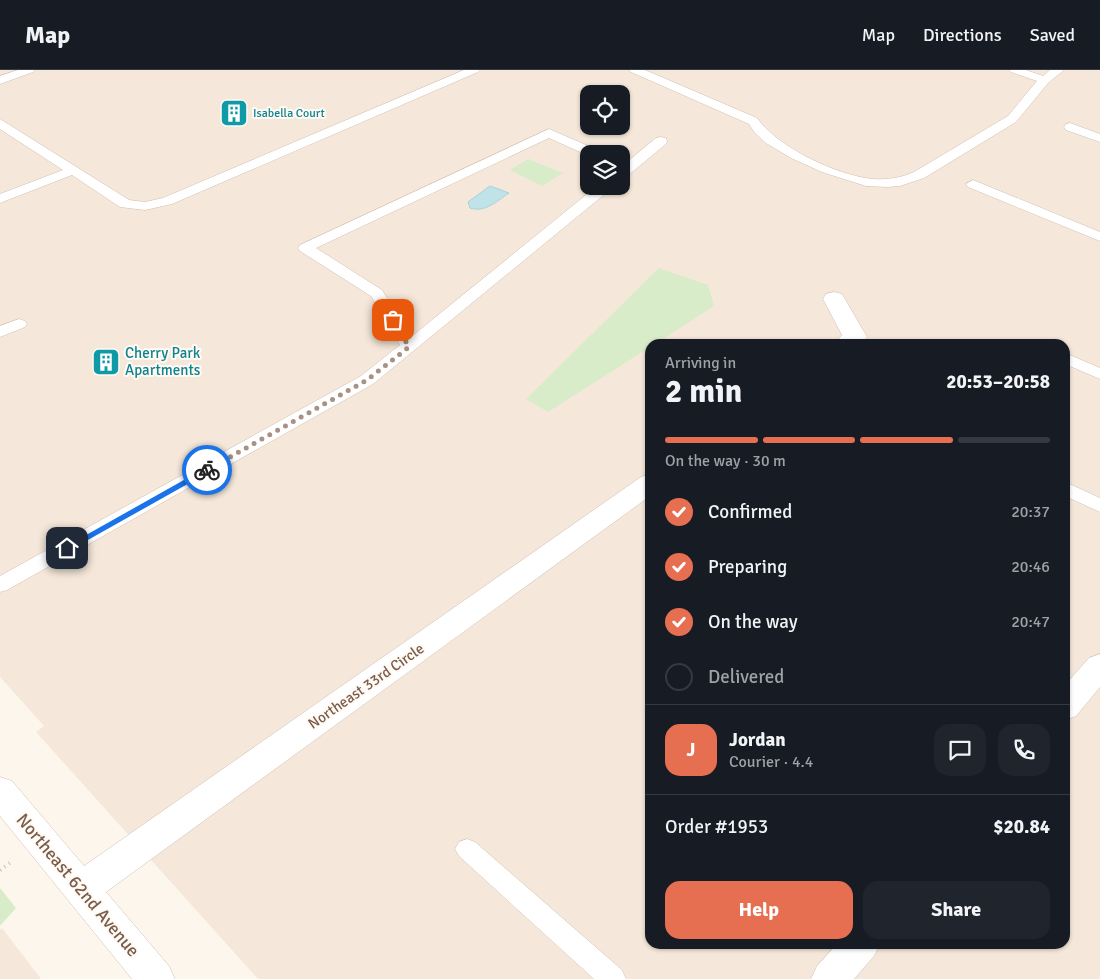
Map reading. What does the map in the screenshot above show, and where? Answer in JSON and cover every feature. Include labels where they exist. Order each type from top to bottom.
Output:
[{"type":"street","points":[[834,299],[855,337],[852,339]]},
{"type":"street","name":"Northeast 33rd Circle","points":[[81,889],[645,487]]},
{"type":"street","points":[[1070,701],[1100,666]]},
{"type":"street","name":"Northeast 62nd Avenue","points":[[0,791],[156,979]]},
{"type":"street","points":[[830,979],[857,949]]},
{"type":"lane","points":[[0,80],[29,70]]},
{"type":"lane","points":[[0,124],[125,204],[145,206],[156,204],[474,70]]},
{"type":"lane","points":[[635,70],[753,121],[761,133],[796,155],[852,178],[882,184],[896,183],[914,178],[1012,119],[1044,80],[1058,70]]},
{"type":"lane","points":[[1015,70],[1044,80]]},
{"type":"lane","points":[[1070,128],[1100,138]]},
{"type":"lane","points":[[409,347],[377,293],[305,248],[549,133],[580,147]]},
{"type":"lane","points":[[630,164],[661,141]]},
{"type":"lane","points":[[0,199],[71,171]]},
{"type":"lane","points":[[973,184],[1100,237]]},
{"type":"lane","points":[[0,585],[367,380],[595,195]]},
{"type":"lane","points":[[0,332],[19,324]]},
{"type":"lane","points":[[1070,360],[1100,374]]},
{"type":"lane","points":[[1070,491],[1100,506]]},
{"type":"lane","points":[[467,849],[613,979]]},
{"type":"shaded area","points":[[0,70],[1100,70],[1100,979],[258,979],[36,732],[44,726],[0,677]]},
{"type":"shaded area","points":[[2,928],[41,979],[0,979],[0,930]]},
{"type":"green space","points":[[528,159],[563,173],[542,186],[510,170]]},
{"type":"green space","points":[[659,268],[708,285],[714,306],[663,339],[645,339],[645,350],[548,412],[526,399]]},
{"type":"green space","points":[[0,888],[16,908],[0,926]]},
{"type":"water","points":[[490,186],[509,193],[486,208],[470,208],[468,202]]},
{"type":"way so far","points":[[207,470],[367,380],[409,347],[393,320]]},
{"type":"place","name":"Isabella Court","points":[[234,113]]},
{"type":"place","name":"Cherry Park Apartments","points":[[106,362]]},
{"type":"route","points":[[67,548],[207,470]]}]
